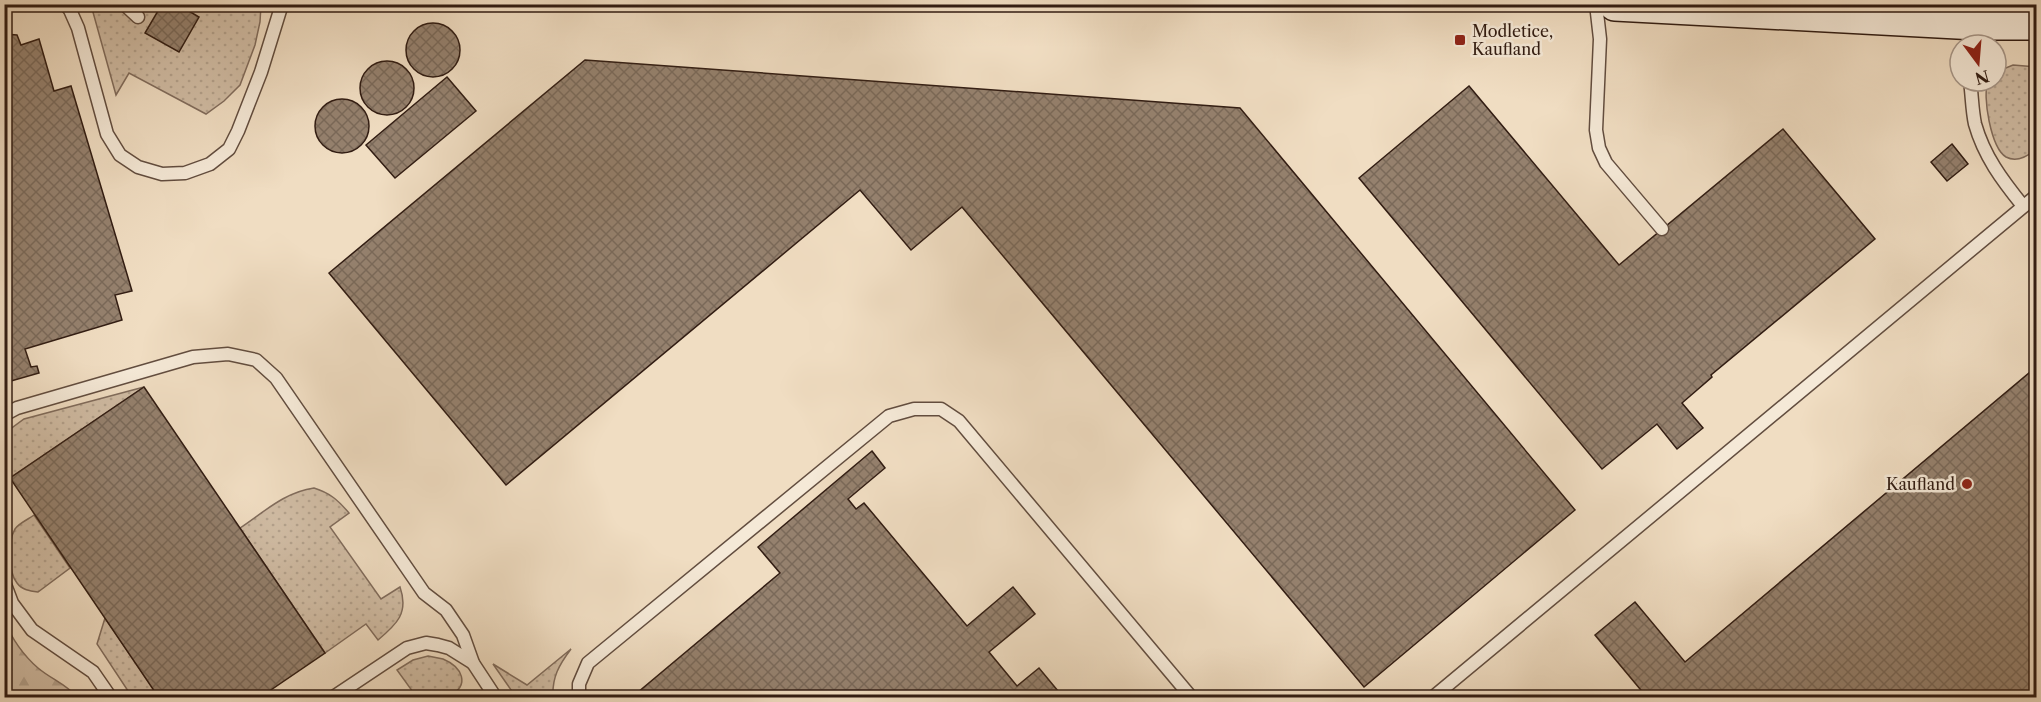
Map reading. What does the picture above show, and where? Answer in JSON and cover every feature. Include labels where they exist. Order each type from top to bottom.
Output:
[{"type":"main road","points":[[1615,4],[1734,8],[1975,29],[2037,23]]},
{"type":"lane","points":[[65,4],[78,28],[107,134],[120,154],[138,167],[162,174],[186,173],[210,164],[229,149],[261,72],[282,4]]},
{"type":"lane","points":[[124,4],[138,17]]},
{"type":"lane","points":[[1596,4],[1600,39],[1596,130],[1599,148],[1606,164],[1662,229]]},
{"type":"lane","points":[[1971,93],[1975,122],[1986,154],[2000,178],[2023,206]]},
{"type":"lane","points":[[1432,698],[2037,196]]},
{"type":"lane","points":[[4,415],[17,408],[193,357],[228,354],[256,360],[276,378],[424,593],[446,610],[463,635],[472,663],[492,696]]},
{"type":"lane","points":[[579,698],[579,684],[588,663],[889,416],[914,409],[941,409],[959,421],[1192,698]]},
{"type":"lane","points":[[4,582],[12,603],[32,630],[93,672],[111,698]]},
{"type":"lane","points":[[332,698],[407,648],[426,644],[438,645],[449,648],[472,663]]},
{"type":"green space","points":[[91,5],[261,5],[255,45],[240,85],[206,114],[129,73],[116,95]]},
{"type":"green space","points":[[2013,65],[2036,67],[2036,149],[2018,159],[2010,159],[2001,152],[1992,133],[1987,109],[1986,93],[2008,93],[2008,67]]},
{"type":"green space","points":[[144,387],[5,482],[5,433],[24,419]]},
{"type":"green space","points":[[314,488],[333,497],[349,513],[330,527],[381,599],[400,587],[403,604],[396,623],[378,640],[366,624],[325,653],[240,528],[284,498]]},
{"type":"green space","points":[[34,515],[70,568],[38,592],[24,589],[17,583],[12,572],[10,556],[15,529]]},
{"type":"green space","points":[[105,618],[159,697],[132,697],[97,644]]},
{"type":"green space","points":[[5,621],[14,640],[28,658],[77,697],[5,697]]},
{"type":"green space","points":[[571,649],[557,672],[553,697],[516,697],[493,664],[527,685]]},
{"type":"green space","points":[[428,656],[450,662],[461,676],[460,687],[456,692],[445,697],[406,697],[413,692],[397,670],[413,660]]},
{"type":"building","points":[[162,4],[177,4],[199,17],[179,52],[145,33]]},
{"type":"building","points":[[433,23],[443,25],[452,31],[458,40],[460,50],[458,60],[452,69],[443,75],[433,77],[423,75],[414,69],[408,60],[406,50],[408,40],[414,31],[423,25]]},
{"type":"building","points":[[4,34],[17,35],[21,45],[39,39],[54,91],[71,86],[132,291],[115,295],[122,320],[25,349],[31,367],[37,366],[39,373],[4,383]]},
{"type":"building","points":[[585,60],[1240,108],[1575,510],[1364,687],[962,207],[911,250],[860,190],[506,485],[329,273]]},
{"type":"building","points":[[387,61],[397,63],[406,69],[412,78],[414,88],[412,98],[406,107],[397,113],[387,115],[377,113],[368,107],[362,98],[360,88],[362,78],[368,69],[377,63]]},
{"type":"building","points":[[447,77],[476,111],[395,178],[366,145]]},
{"type":"building","points":[[1469,86],[1619,265],[1783,129],[1875,239],[1711,375],[1712,377],[1682,403],[1703,428],[1677,449],[1657,424],[1602,469],[1359,178]]},
{"type":"building","points":[[342,99],[352,101],[361,107],[367,116],[369,126],[367,136],[361,145],[352,151],[342,153],[332,151],[323,145],[317,136],[315,126],[317,116],[323,107],[332,101]]},
{"type":"building","points":[[1952,144],[1968,164],[1947,181],[1931,162]]},
{"type":"building","name":"Kaufland","points":[[2036,367],[2036,698],[1642,698],[1645,695],[1595,635],[1635,602],[1685,662]]},
{"type":"building","points":[[144,387],[325,653],[259,698],[159,698],[10,478]]},
{"type":"building","points":[[872,451],[885,468],[848,499],[856,509],[864,503],[967,626],[1013,587],[1035,614],[989,652],[1017,686],[1039,668],[1058,691],[1050,698],[631,698],[780,573],[758,547]]},
{"type":"place","name":"Modletice, Kaufland","points":[[1460,40]]},
{"type":"place","name":"Kaufland","points":[[1967,484]]}]
